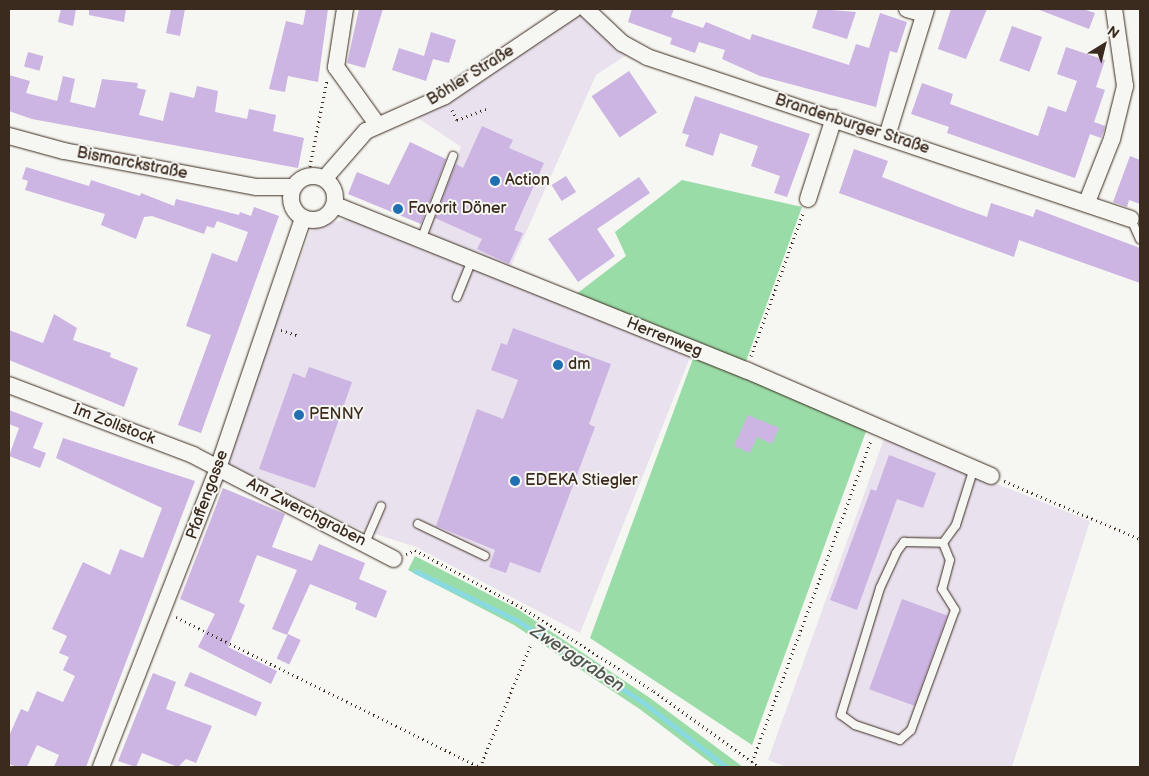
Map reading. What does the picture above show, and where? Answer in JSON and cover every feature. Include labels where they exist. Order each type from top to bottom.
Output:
[{"type":"street","points":[[345,9],[336,67],[377,124]]},
{"type":"street","name":"Böhler Straße","points":[[325,178],[354,140],[377,124],[445,96],[574,9]]},
{"type":"street","name":"Brandenburger Straße","points":[[586,9],[622,43],[647,57],[1087,202],[1131,219]]},
{"type":"street","points":[[886,136],[925,11],[907,9]]},
{"type":"street","points":[[1087,202],[1112,139],[1125,86],[1114,9]]},
{"type":"street","points":[[808,199],[834,118]]},
{"type":"street","name":"Bismarckstraße","points":[[9,136],[64,151],[292,195]]},
{"type":"street","points":[[308,176],[325,178],[334,190],[335,205],[325,217],[303,218],[292,195],[308,176]]},
{"type":"street","name":"Herrenweg","points":[[335,205],[746,370],[992,476]]},
{"type":"street","name":"Pfaffengasse","points":[[101,767],[164,612],[218,468],[268,326],[303,218]]},
{"type":"street","name":"Im Zollstock","points":[[9,385],[218,468]]},
{"type":"street","name":"Am Zwerchgraben","points":[[218,468],[394,559]]},
{"type":"lane","points":[[421,240],[453,156]]},
{"type":"lane","points":[[1131,219],[1140,239]]},
{"type":"lane","points":[[457,297],[472,260]]},
{"type":"lane","points":[[943,543],[956,525],[974,468]]},
{"type":"lane","points":[[365,543],[381,506]]},
{"type":"lane","points":[[418,524],[485,556]]},
{"type":"lane","points":[[904,542],[943,543],[950,560],[942,589],[955,610],[911,730],[900,740],[855,725],[841,715],[880,588],[896,553],[904,542]]},
{"type":"path","points":[[308,176],[324,83],[336,67]]},
{"type":"path","points":[[445,96],[457,120],[486,109]]},
{"type":"path","points":[[746,370],[808,199]]},
{"type":"path","points":[[268,326],[299,336]]},
{"type":"path","points":[[752,762],[876,426]]},
{"type":"path","points":[[992,476],[1140,539]]},
{"type":"path","points":[[394,559],[416,550],[521,607],[654,691],[759,767]]},
{"type":"path","points":[[164,612],[480,767],[530,646]]},
{"type":"shaded area","points":[[581,13],[616,26],[639,47],[596,75],[511,266],[695,345],[580,633],[416,547],[357,528],[224,462],[312,227],[347,219],[423,244],[461,147],[418,118]]},
{"type":"shaded area","points":[[884,439],[1090,521],[1012,767],[787,767],[768,760]]},
{"type":"green space","points":[[682,180],[802,207],[745,364],[575,295],[626,256],[615,232]]},
{"type":"green space","points":[[694,356],[868,426],[752,745],[590,638]]},
{"type":"green space","points":[[415,556],[519,610],[650,698],[743,767],[716,767],[641,710],[514,625],[408,570]]},
{"type":"building","points":[[61,9],[76,9],[73,26],[58,22]]},
{"type":"building","points":[[89,9],[126,9],[124,22],[89,15]]},
{"type":"building","points":[[171,9],[185,9],[180,36],[166,33]]},
{"type":"building","points":[[306,9],[328,9],[318,82],[288,76],[285,92],[269,89],[286,21],[303,25]]},
{"type":"building","points":[[359,9],[383,9],[365,68],[347,63]]},
{"type":"building","points":[[632,9],[674,9],[671,17],[703,28],[706,22],[750,40],[752,34],[849,65],[856,44],[869,48],[880,13],[907,22],[897,53],[890,51],[876,107],[760,76],[722,59],[725,50],[699,42],[695,53],[670,44],[672,38],[628,22]]},
{"type":"building","points":[[818,9],[856,12],[847,39],[812,28]]},
{"type":"building","points":[[951,9],[987,9],[966,59],[938,49]]},
{"type":"building","points":[[1037,9],[1083,9],[1095,13],[1089,29]]},
{"type":"building","points":[[1012,26],[1042,37],[1029,72],[999,61]]},
{"type":"building","points":[[431,32],[456,40],[449,63],[433,59],[426,81],[392,70],[399,48],[424,56]]},
{"type":"building","points":[[1066,47],[1105,60],[1096,87],[1105,90],[1094,122],[1105,126],[1104,131],[1101,138],[1090,134],[1075,178],[947,133],[949,127],[911,114],[922,83],[953,94],[950,104],[1038,136],[1048,106],[1066,112],[1077,81],[1057,74]]},
{"type":"building","points":[[28,52],[43,56],[40,71],[24,66]]},
{"type":"building","points":[[629,71],[657,112],[620,138],[592,96]]},
{"type":"building","points":[[9,75],[30,81],[26,93],[57,101],[63,76],[75,79],[70,102],[95,108],[102,79],[138,83],[137,88],[146,90],[139,115],[163,121],[170,92],[194,98],[197,86],[218,91],[215,112],[247,119],[249,109],[276,115],[273,131],[304,138],[298,168],[32,119],[9,111]]},
{"type":"building","points":[[695,96],[810,134],[787,197],[774,193],[780,176],[751,166],[758,146],[720,133],[713,156],[685,146],[689,135],[682,133]]},
{"type":"building","points":[[482,126],[513,140],[509,148],[544,163],[514,230],[523,233],[509,264],[477,249],[482,239],[435,218],[456,164],[463,168]]},
{"type":"building","points":[[410,142],[446,159],[421,224],[348,194],[357,172],[389,185]]},
{"type":"building","points":[[854,149],[888,161],[882,177],[987,217],[991,203],[1033,217],[1036,209],[1140,248],[1140,283],[1019,240],[1014,257],[839,193]]},
{"type":"building","points":[[1130,156],[1140,160],[1140,204],[1129,200],[1127,207],[1113,202]]},
{"type":"building","points":[[26,167],[89,186],[91,180],[140,196],[141,193],[174,206],[176,199],[239,215],[240,212],[251,216],[254,207],[279,216],[201,433],[178,425],[211,335],[186,326],[212,253],[237,262],[248,232],[217,221],[214,228],[207,226],[204,234],[152,216],[144,217],[136,239],[101,225],[105,214],[25,190],[28,181],[22,179]]},
{"type":"building","points":[[566,176],[576,192],[562,201],[552,185]]},
{"type":"building","points":[[639,177],[650,193],[597,229],[615,256],[578,282],[548,239]]},
{"type":"building","points":[[54,314],[77,328],[73,340],[111,353],[110,357],[138,368],[124,407],[9,360],[9,330],[43,343]]},
{"type":"building","points":[[513,328],[611,364],[589,424],[595,427],[540,573],[510,562],[506,573],[489,567],[495,550],[436,526],[477,409],[503,419],[518,380],[491,370],[501,343],[507,345]]},
{"type":"building","points":[[309,367],[352,382],[315,488],[259,469],[293,373],[305,378]]},
{"type":"building","points":[[9,410],[43,423],[33,448],[46,453],[40,468],[9,456],[19,428],[9,424]]},
{"type":"building","points":[[748,415],[779,428],[772,444],[757,437],[750,453],[734,446]]},
{"type":"building","points":[[63,438],[195,481],[86,767],[54,767],[59,755],[37,745],[27,767],[17,767],[9,764],[9,736],[21,709],[28,712],[37,691],[63,702],[75,676],[63,670],[69,657],[59,653],[67,636],[52,629],[83,562],[110,575],[120,549],[143,558],[162,508],[56,458]]},
{"type":"building","points":[[889,455],[936,473],[923,508],[897,499],[857,610],[830,600],[871,489],[876,491]]},
{"type":"building","points":[[223,488],[285,514],[272,547],[312,561],[319,544],[365,563],[359,579],[387,591],[376,618],[355,609],[357,603],[310,584],[287,635],[272,629],[297,570],[257,555],[239,602],[245,605],[228,647],[277,671],[271,684],[198,647],[215,614],[180,599]]},
{"type":"building","points":[[902,599],[947,615],[914,706],[869,689]]},
{"type":"building","points":[[288,634],[301,640],[289,664],[277,658]]},
{"type":"building","points":[[190,672],[262,702],[256,716],[184,686]]},
{"type":"building","points":[[153,673],[176,682],[166,709],[212,726],[196,763],[186,759],[178,767],[142,753],[136,767],[118,761]]},
{"type":"waterway","name":"Zwerggraben","points":[[415,571],[518,621],[644,703],[726,767]]},
{"type":"place","name":"Action","points":[[495,181]]},
{"type":"place","name":"Favorit Döner","points":[[398,209]]},
{"type":"place","name":"dm","points":[[558,365]]},
{"type":"place","name":"PENNY","points":[[299,415]]},
{"type":"place","name":"EDEKA Stiegler","points":[[515,481]]}]
